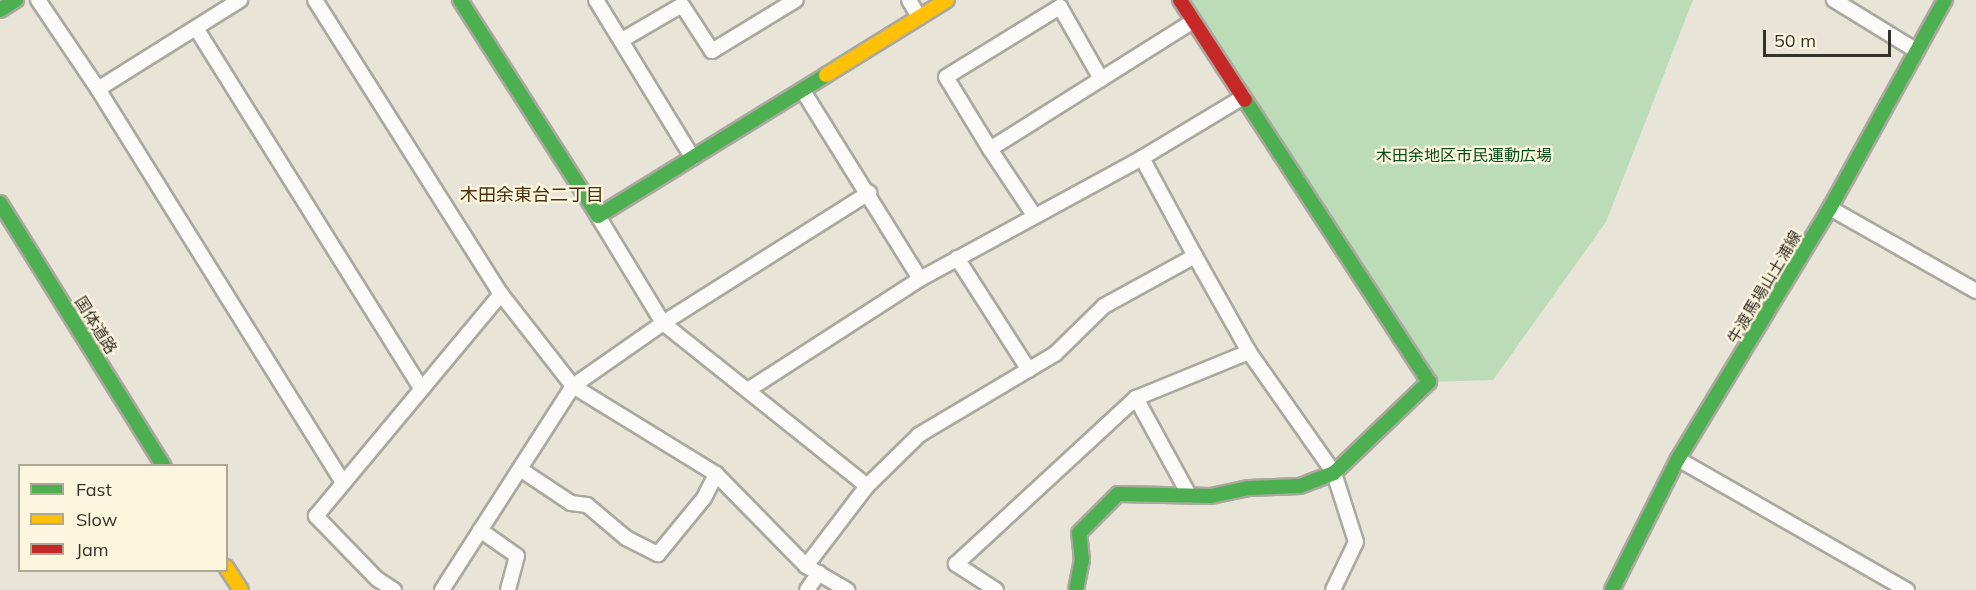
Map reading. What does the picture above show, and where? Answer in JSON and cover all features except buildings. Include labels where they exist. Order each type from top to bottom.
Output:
[{"type":"street","points":[[0,10],[16,0]]},
{"type":"street","points":[[38,0],[98,89],[343,482]]},
{"type":"street","points":[[98,89],[240,0]]},
{"type":"street","points":[[315,0],[501,294],[573,386],[716,474],[806,566],[847,590]]},
{"type":"street","points":[[460,0],[598,216],[663,323],[867,486]]},
{"type":"street","points":[[596,0],[693,158]]},
{"type":"street","points":[[622,40],[682,4],[712,51],[796,0]]},
{"type":"street","points":[[909,0],[919,18]]},
{"type":"street","points":[[598,216],[947,0]]},
{"type":"street","points":[[1076,590],[1082,560],[1079,533],[1118,494],[1190,495],[1300,486],[1334,473],[1429,382],[1180,0]]},
{"type":"street","points":[[1834,0],[1917,51]]},
{"type":"street","name":"牛渡馬場山土浦線","points":[[1612,590],[1678,459],[1830,208],[1945,0]]},
{"type":"street","points":[[1034,215],[946,77],[1060,7],[1101,78]]},
{"type":"street","points":[[990,149],[1194,21]]},
{"type":"street","points":[[196,28],[422,388]]},
{"type":"street","points":[[803,91],[920,279]]},
{"type":"street","points":[[748,390],[920,279],[1142,158],[1243,97]]},
{"type":"street","points":[[1142,158],[1249,352],[1334,473],[1356,542],[1333,590]]},
{"type":"street","points":[[442,590],[573,386],[663,323],[869,194]]},
{"type":"street","name":"国体道路","points":[[0,203],[163,464]]},
{"type":"street","points":[[1830,208],[1976,291]]},
{"type":"street","points":[[806,566],[867,486],[919,435],[1055,354],[1104,306],[1195,256]]},
{"type":"street","points":[[957,258],[1029,370]]},
{"type":"street","points":[[394,590],[377,579],[316,516],[501,294]]},
{"type":"street","points":[[996,590],[956,564],[1136,398],[1249,352]]},
{"type":"street","points":[[1136,398],[1190,495]]},
{"type":"street","points":[[1678,459],[1907,590]]},
{"type":"street","points":[[520,469],[571,503],[587,506],[627,538],[658,554],[704,498],[716,474]]},
{"type":"street","points":[[480,531],[517,556],[508,590]]},
{"type":"street","points":[[228,570],[241,590]]},
{"type":"street","points":[[807,590],[819,573]]},
{"type":"green space","name":"木田余地区市民運動広場","points":[[1180,0],[1693,0],[1606,222],[1493,380],[1429,382]]},
{"type":"traffic: fast","points":[[0,10],[16,0]]},
{"type":"traffic: fast","points":[[460,0],[598,216],[826,75]]},
{"type":"traffic: fast","points":[[1612,590],[1678,459],[1830,208],[1945,0]]},
{"type":"traffic: fast","points":[[1076,590],[1082,560],[1079,533],[1118,494],[1211,496],[1249,488],[1300,486],[1334,473],[1429,382],[1245,100]]},
{"type":"traffic: fast","points":[[0,203],[163,464]]},
{"type":"traffic: slow","points":[[826,75],[947,0]]},
{"type":"traffic: slow","points":[[228,570],[241,590]]},
{"type":"traffic: jam","points":[[1180,0],[1245,100]]},
{"type":"district","name":"木田余東台二丁目","points":[[532,195]]}]
